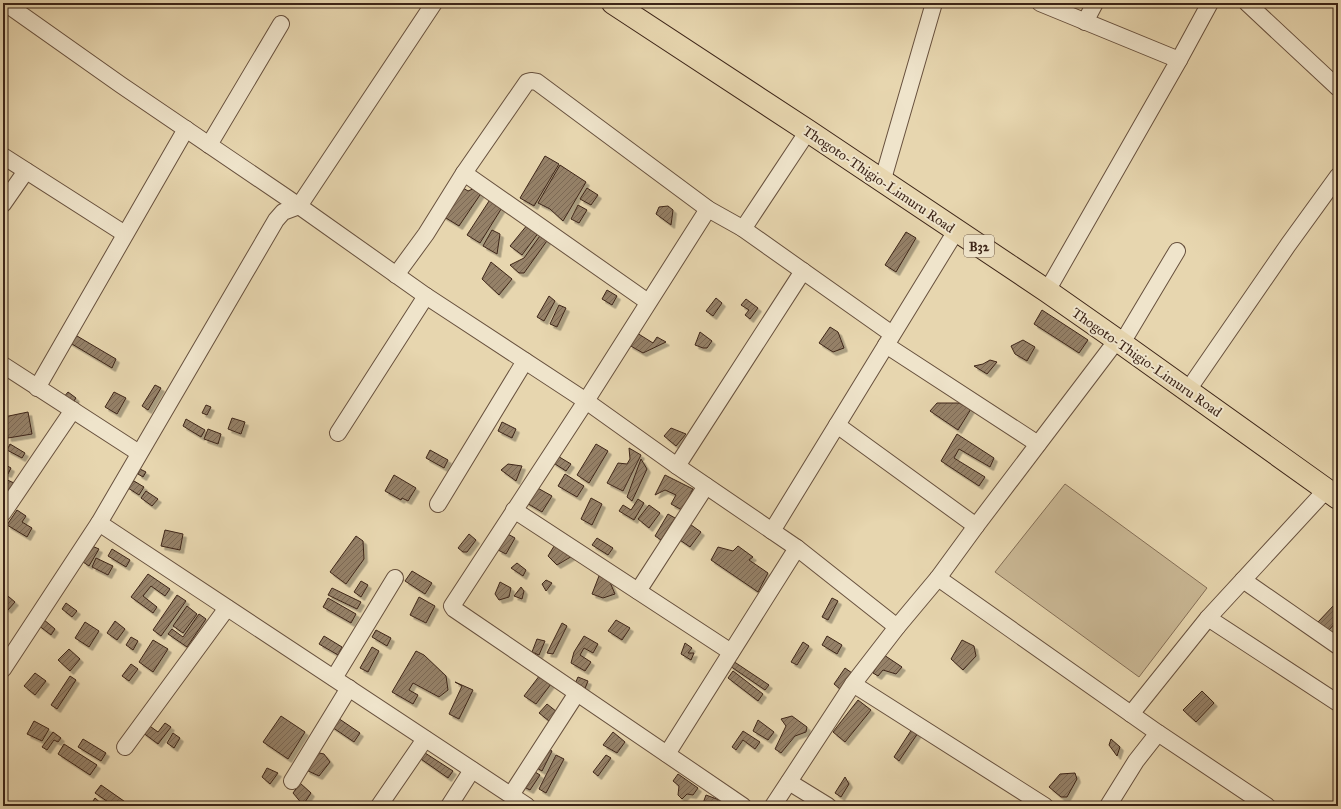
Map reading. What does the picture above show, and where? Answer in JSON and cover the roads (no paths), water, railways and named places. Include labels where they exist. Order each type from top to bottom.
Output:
[{"type":"highway","name":"Thogoto-Thigio-Limuru Road","points":[[613,3],[1047,291],[1332,494]]},
{"type":"street","points":[[5,3],[186,130],[299,206],[426,296],[586,401],[677,466],[797,548],[897,626]]},
{"type":"street","points":[[3,669],[99,523],[276,220],[283,212],[299,206],[434,3]]},
{"type":"street","points":[[884,182],[885,172],[934,3]]},
{"type":"street","points":[[1085,22],[1095,3]]},
{"type":"street","points":[[1047,291],[1210,3]]},
{"type":"street","points":[[1247,3],[1337,84]]},
{"type":"street","points":[[1050,5],[1085,22],[1179,60]]},
{"type":"street","points":[[209,145],[281,24]]},
{"type":"street","points":[[396,275],[426,234],[464,173],[527,82],[531,80],[537,82],[708,209],[742,228],[802,271],[889,340],[1038,444]]},
{"type":"street","points":[[38,388],[186,130]]},
{"type":"street","points":[[742,228],[747,223],[808,131]]},
{"type":"street","points":[[3,156],[125,234]]},
{"type":"street","points":[[3,204],[26,171]]},
{"type":"street","points":[[464,173],[648,302]]},
{"type":"street","points":[[1188,390],[1288,245],[1338,176]]},
{"type":"street","points":[[708,209],[586,401],[452,606],[454,609],[743,806]]},
{"type":"street","points":[[772,531],[956,231]]},
{"type":"street","points":[[773,806],[853,684],[897,626],[938,578],[1038,444],[1120,342],[1177,251]]},
{"type":"street","points":[[677,466],[802,271]]},
{"type":"street","points":[[338,434],[426,296]]},
{"type":"street","points":[[438,504],[525,361]]},
{"type":"street","points":[[3,365],[139,453]]},
{"type":"street","points":[[3,513],[73,410]]},
{"type":"street","points":[[837,425],[976,526]]},
{"type":"street","points":[[638,591],[706,486]]},
{"type":"street","points":[[1132,714],[1208,618],[1243,580],[1332,494]]},
{"type":"street","points":[[514,510],[731,652]]},
{"type":"street","points":[[99,523],[527,806]]},
{"type":"street","points":[[667,754],[797,548]]},
{"type":"street","points":[[334,678],[394,578]]},
{"type":"street","points":[[938,578],[1132,714],[1250,801],[1267,806]]},
{"type":"street","points":[[1243,580],[1338,646]]},
{"type":"street","points":[[125,747],[227,608]]},
{"type":"street","points":[[1208,618],[1338,703]]},
{"type":"street","points":[[853,684],[1045,806]]},
{"type":"street","points":[[292,780],[349,688]]},
{"type":"street","points":[[510,795],[577,693]]},
{"type":"street","points":[[1108,806],[1136,761],[1158,733]]},
{"type":"street","points":[[379,806],[426,739]]},
{"type":"street","points":[[448,806],[472,770]]},
{"type":"street","points":[[789,782],[828,806]]}]
